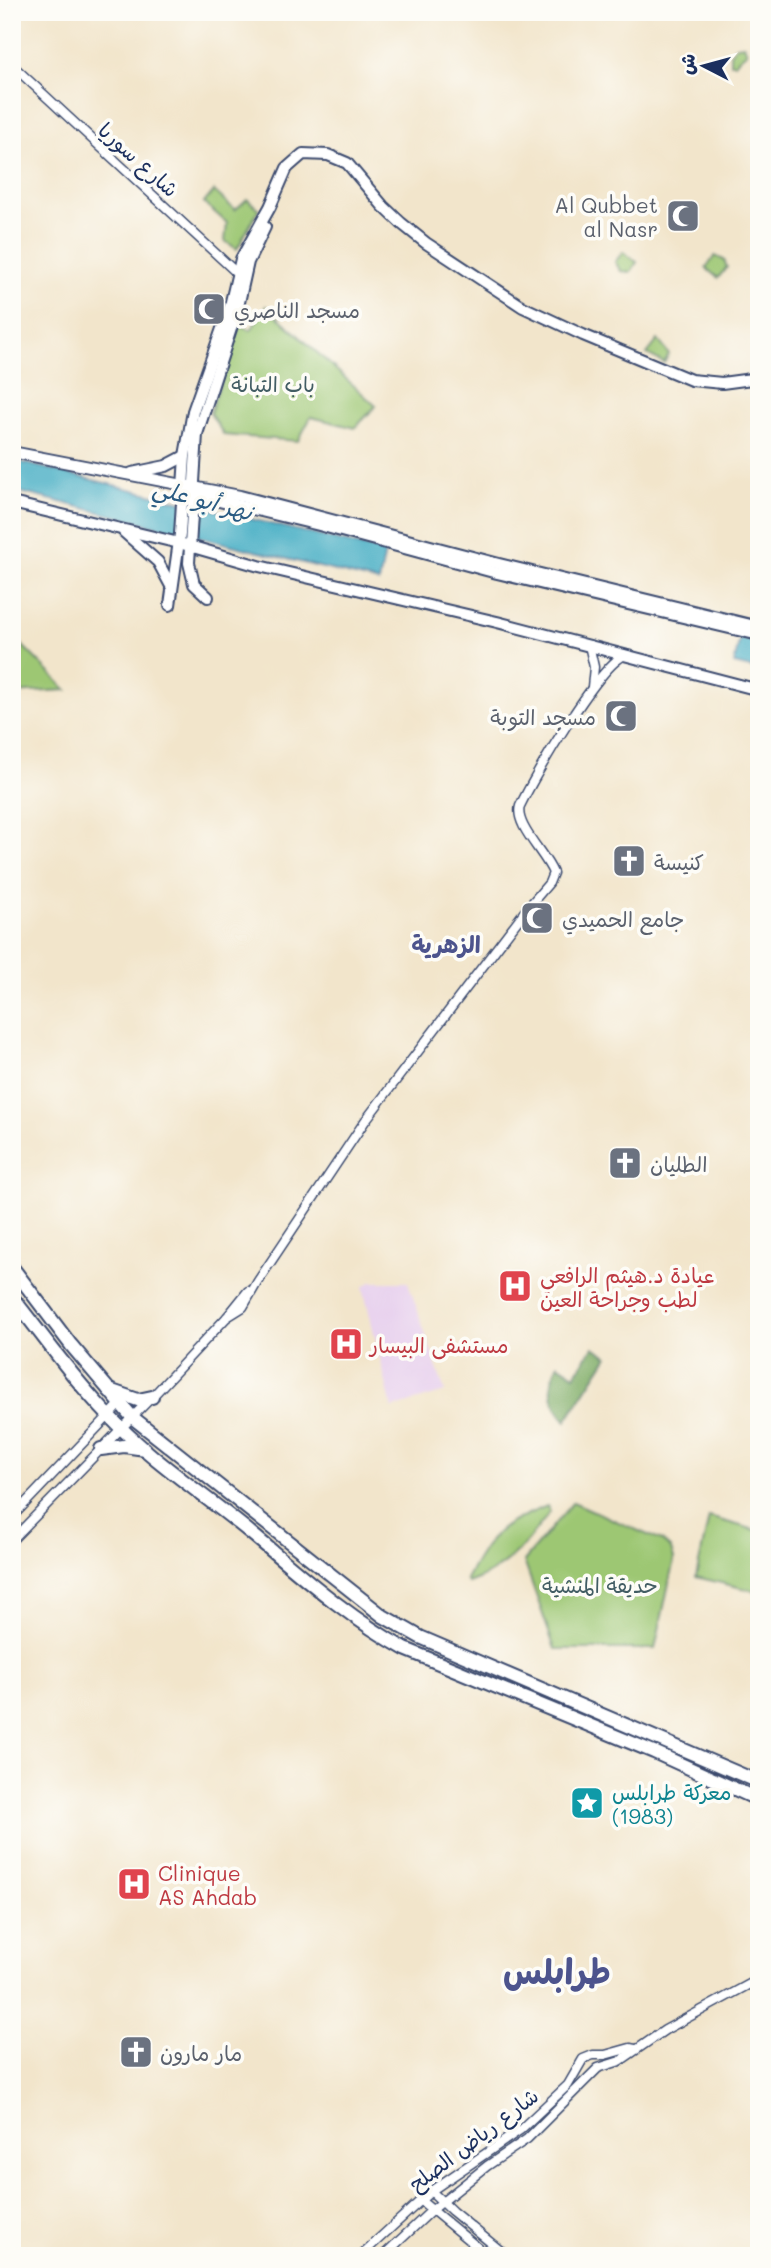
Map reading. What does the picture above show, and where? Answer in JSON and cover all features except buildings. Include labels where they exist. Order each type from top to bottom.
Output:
[{"type":"highway","points":[[12,1267],[132,1418],[383,1616],[406,1629],[578,1706],[759,1782]]},
{"type":"highway","points":[[12,1297],[108,1416],[311,1584],[393,1643],[654,1752],[759,1800]]},
{"type":"highway","points":[[107,1389],[138,1400],[152,1397]]},
{"type":"highway","points":[[101,1449],[124,1446],[146,1449]]},
{"type":"main road","points":[[188,493],[186,456],[193,411],[230,306],[246,250],[270,207],[287,168],[298,157],[309,152],[343,160],[401,223],[426,243],[523,307],[691,380],[722,383],[759,378]]},
{"type":"main road","points":[[170,606],[185,540],[188,493],[197,434],[238,307],[240,275]]},
{"type":"main road","points":[[12,452],[125,475],[497,573],[759,635]]},
{"type":"main road","points":[[125,475],[166,466],[186,456]]},
{"type":"main road","points":[[188,493],[322,516],[499,565],[759,626]]},
{"type":"main road","points":[[12,503],[185,540],[259,566],[589,645],[759,690]]},
{"type":"main road","points":[[119,528],[158,562],[173,591]]},
{"type":"main road","points":[[185,540],[191,577],[198,590],[208,597]]},
{"type":"street","name":"شارع سوريا","points":[[12,65],[240,275]]},
{"type":"street","points":[[589,645],[594,667],[592,687]]},
{"type":"street","points":[[12,1540],[228,1317],[258,1281],[365,1121],[552,879],[553,873],[548,862],[521,824],[518,813],[524,798],[592,687],[616,658],[625,655]]},
{"type":"street","points":[[12,1517],[120,1404]]},
{"type":"street","points":[[635,2049],[759,1979]]},
{"type":"street","name":"شارع رياض الصلح","points":[[360,2256],[431,2191],[520,2130],[568,2085],[583,2059],[635,2049],[632,2054],[609,2066],[598,2068],[527,2139],[487,2166],[431,2211],[383,2256]]},
{"type":"street","points":[[431,2191],[507,2256]]},
{"type":"street","points":[[420,2200],[488,2256]]},
{"type":"shaded area","points":[[371,1282],[408,1282],[445,1392],[392,1408],[363,1287]]},
{"type":"green space","points":[[744,45],[747,52],[734,63],[730,63],[730,53],[736,46]]},
{"type":"green space","points":[[214,191],[235,210],[247,199],[259,209],[237,249],[225,241],[227,223],[204,203]]},
{"type":"green space","points":[[623,252],[637,262],[631,272],[621,271],[615,262]]},
{"type":"green space","points":[[715,256],[724,260],[727,267],[718,278],[706,268]]},
{"type":"green space","name":"باب التبانة","points":[[266,306],[376,406],[355,428],[311,417],[298,441],[224,435],[210,413],[239,325],[251,330]]},
{"type":"green space","points":[[658,340],[669,354],[664,363],[647,354]]},
{"type":"green space","points":[[12,635],[67,690],[12,693]]},
{"type":"green space","points":[[593,1347],[608,1356],[566,1421],[556,1408],[552,1379],[558,1364],[575,1375]]},
{"type":"green space","name":"حديقة المنشية","points":[[573,1502],[662,1541],[671,1549],[674,1559],[655,1649],[555,1649],[524,1561]]},
{"type":"green space","points":[[547,1506],[550,1512],[515,1554],[494,1571],[468,1583],[466,1579],[475,1563],[498,1532],[516,1520]]},
{"type":"green space","points":[[709,1517],[759,1531],[759,1592],[696,1577]]},
{"type":"water","points":[[12,460],[385,552],[379,582],[12,490]]},
{"type":"water","points":[[740,638],[759,642],[759,670],[734,664]]},
{"type":"place","name":"Al Qubbet al Nasr","points":[[683,216]]},
{"type":"place","name":"مسجد الناصري","points":[[209,309]]},
{"type":"place","name":"مسجد التوبة","points":[[621,716]]},
{"type":"place","name":"كنيسة","points":[[629,861]]},
{"type":"place","name":"جامع الحميدي","points":[[537,918]]},
{"type":"place","name":"الطليان","points":[[625,1163]]},
{"type":"place","name":"عيادة د.هيثم الرافعي لطب وجراحة العين","points":[[515,1286]]},
{"type":"place","name":"مستشفی البيسار","points":[[346,1344]]},
{"type":"place","name":"معركة طرابلس (1983)","points":[[587,1803]]},
{"type":"place","name":"Clinique AS Ahdab","points":[[134,1884]]},
{"type":"place","name":"مار مارون","points":[[136,2052]]},
{"type":"district","name":"الزهرية","points":[[446,944]]},
{"type":"district","name":"طرابلس","points":[[557,1970]]},
{"type":"water label","name":"نهر أبو علي","points":[[203,499]]}]
